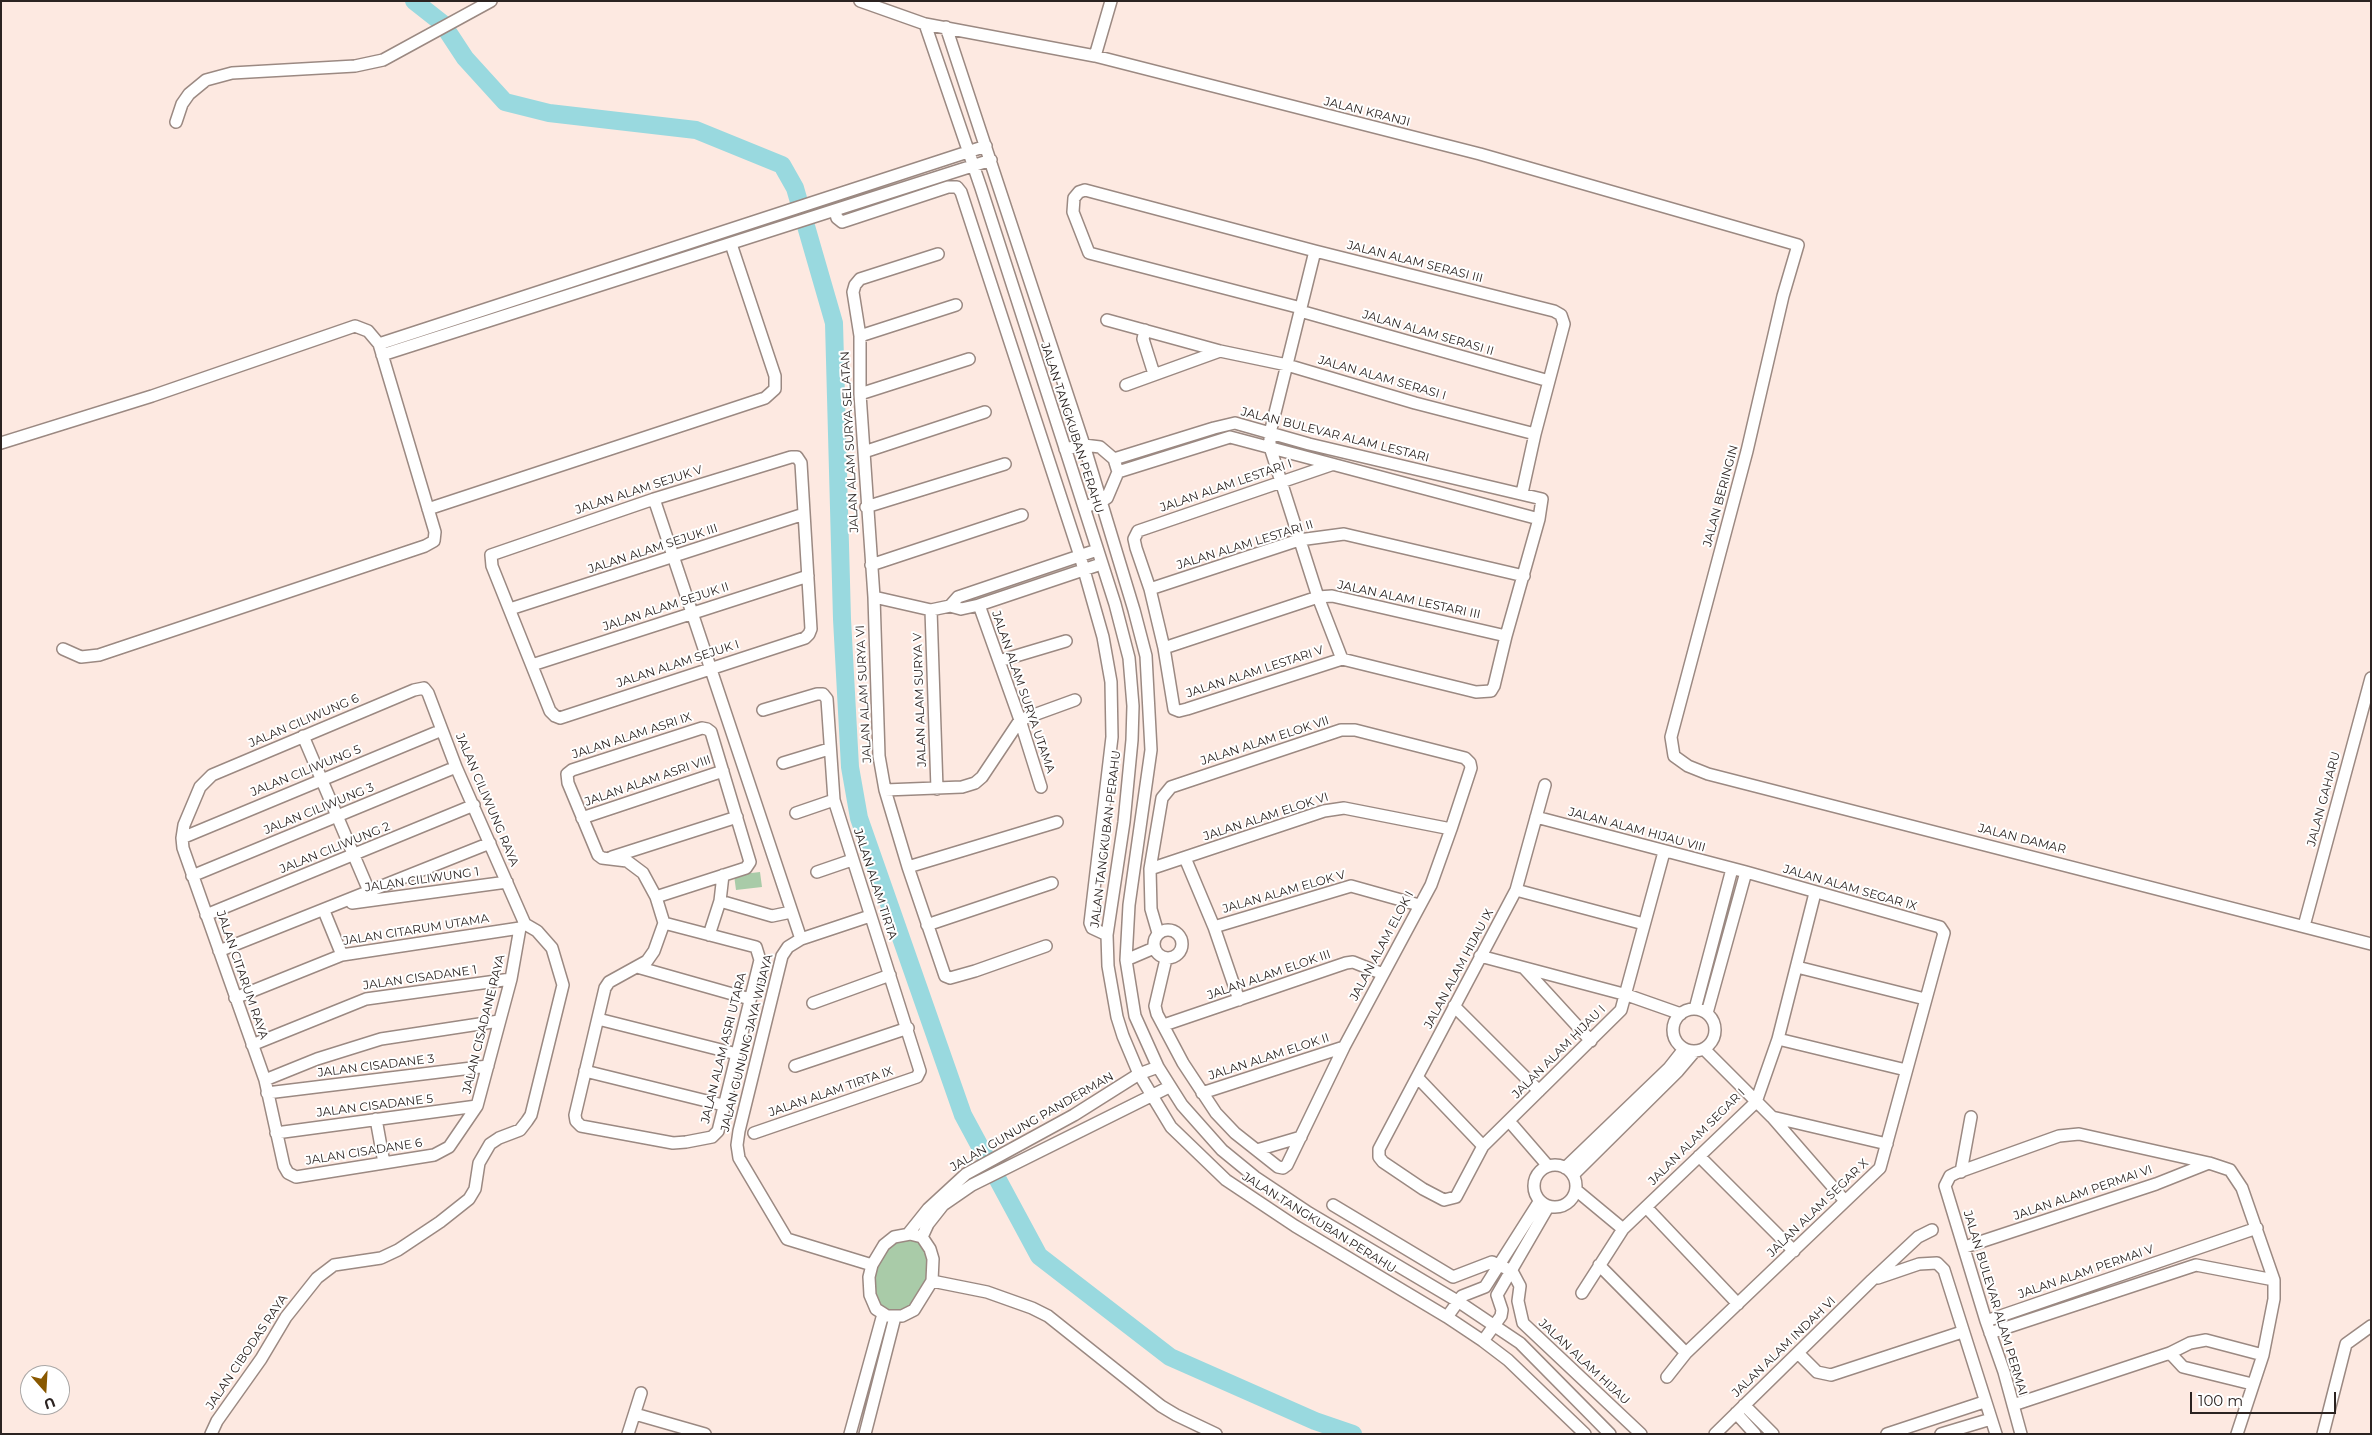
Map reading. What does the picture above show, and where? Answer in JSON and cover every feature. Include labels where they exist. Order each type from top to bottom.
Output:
[{"type":"street","points":[[176,122],[182,104],[189,94],[206,80],[218,75],[258,70],[355,66],[383,60],[491,1]]},
{"type":"street","name":"JALAN KRANJI","points":[[860,1],[925,24],[1095,56],[1480,154],[1798,245]]},
{"type":"street","points":[[1095,56],[1111,1]]},
{"type":"street","name":"JALAN TANGKUBAN PERAHU","points":[[925,24],[1084,507],[1129,658],[1133,706],[1132,740],[1124,822],[1107,935],[1108,966],[1117,1017],[1122,1036],[1139,1074],[1170,1127],[1207,1164],[1246,1194],[1296,1227],[1447,1317],[1483,1341],[1508,1360],[1585,1434]]},
{"type":"street","name":"JALAN TANGKUBAN PERAHU","points":[[946,27],[1084,445],[1146,656],[1151,750],[1130,905],[1126,960],[1135,1016],[1158,1068],[1169,1087],[1222,1150],[1255,1178],[1309,1213],[1457,1301],[1520,1343],[1540,1361],[1610,1434]]},
{"type":"street","points":[[381,349],[986,146]]},
{"type":"street","points":[[381,349],[731,244],[991,160]]},
{"type":"street","points":[[829,213],[842,222],[948,187],[957,187],[997,299],[1080,556],[1103,637],[1111,682],[1112,737],[1090,923],[1092,928],[1107,935]]},
{"type":"street","name":"JALAN ALAM SERASI III","points":[[1089,253],[1073,206],[1074,198],[1079,192],[1085,190],[1315,252],[1554,311],[1561,315],[1564,324],[1535,434],[1522,493]]},
{"type":"street","points":[[428,508],[765,398],[775,389],[775,376],[731,244]]},
{"type":"street","name":"JALAN BERINGIN","points":[[1672,753],[1671,737],[1747,451],[1783,296],[1798,245]]},
{"type":"street","points":[[1315,252],[1270,433],[1270,447],[1318,597],[1342,659]]},
{"type":"street","name":"JALAN ALAM SERASI II","points":[[1089,253],[1301,309],[1549,381]]},
{"type":"street","name":"JALAN ALAM SURYA SELATAN","points":[[874,597],[866,508],[860,394],[860,336],[854,292],[855,285],[860,279],[938,254]]},
{"type":"street","points":[[997,299],[1009,277]]},
{"type":"street","points":[[997,299],[1019,306]]},
{"type":"street","points":[[860,336],[956,305]]},
{"type":"street","name":"JALAN ALAM SERASI I","points":[[1107,320],[1220,351],[1287,365],[1535,434]]},
{"type":"street","points":[[1,443],[152,396],[355,326],[368,331],[381,349],[435,532],[434,541],[425,546],[99,655],[81,657],[64,649]]},
{"type":"street","points":[[1145,330],[1143,339],[1154,374]]},
{"type":"street","points":[[1126,385],[1220,351]]},
{"type":"street","points":[[860,394],[969,359]]},
{"type":"street","points":[[864,452],[985,412]]},
{"type":"street","name":"JALAN BULEVAR ALAM LESTARI","points":[[1118,458],[1223,425],[1235,423],[1542,499],[1539,519]]},
{"type":"street","points":[[1084,507],[1101,502],[1112,490],[1122,471],[1230,437],[1539,519],[1506,636]]},
{"type":"street","points":[[1065,449],[1084,445],[1100,447],[1118,458],[1122,471]]},
{"type":"street","name":"JALAN ALAM SEJUK V","points":[[510,609],[492,566],[492,555],[654,499],[791,457],[797,458],[801,463],[804,514]]},
{"type":"street","points":[[866,508],[1004,464]]},
{"type":"street","name":"JALAN ALAM LESTARI I","points":[[1150,589],[1134,539],[1138,531],[1331,465]]},
{"type":"street","points":[[654,499],[801,939],[870,916]]},
{"type":"street","points":[[804,514],[808,576]]},
{"type":"street","name":"JALAN ALAM SEJUK III","points":[[510,609],[804,514]]},
{"type":"street","points":[[871,565],[1022,515]]},
{"type":"street","name":"JALAN ALAM LESTARI II","points":[[1150,589],[1299,540],[1344,534],[1524,576]]},
{"type":"street","points":[[950,606],[958,597],[1097,550]]},
{"type":"street","points":[[874,597],[931,610],[950,606],[961,609],[979,605],[1101,564]]},
{"type":"street","points":[[1037,571],[1041,584]]},
{"type":"street","name":"JALAN ALAM SEJUK II","points":[[532,665],[808,576]]},
{"type":"street","name":"JALAN ALAM SEJUK I","points":[[532,665],[550,711],[560,718],[711,667],[805,638],[811,629],[808,576]]},
{"type":"street","points":[[1150,589],[1164,648]]},
{"type":"street","name":"JALAN ALAM SURYA VI","points":[[874,597],[879,756],[885,790],[908,867],[944,974],[950,978],[1046,946]]},
{"type":"street","name":"JALAN ALAM LESTARI III","points":[[1164,648],[1318,597],[1349,598],[1506,636]]},
{"type":"street","name":"JALAN ALAM SURYA UTAMA","points":[[979,605],[1020,720],[1041,787]]},
{"type":"street","points":[[510,609],[532,665]]},
{"type":"street","name":"JALAN ALAM SURYA V","points":[[931,610],[937,789]]},
{"type":"street","name":"JALAN ALAM LESTARI V","points":[[1164,648],[1174,709],[1179,711],[1342,659],[1476,692],[1491,691],[1494,686],[1506,636]]},
{"type":"street","points":[[999,661],[1066,641]]},
{"type":"street","name":"JALAN GAHARU","points":[[2304,926],[2371,678]]},
{"type":"street","name":"JALAN CILIWUNG RAYA","points":[[424,688],[428,693],[456,767],[507,882],[522,926]]},
{"type":"street","name":"JALAN CILIWUNG 6","points":[[182,838],[184,825],[200,787],[212,775],[414,690],[424,688]]},
{"type":"street","name":"JALAN ALAM TIRTA","points":[[764,710],[817,694],[823,694],[827,699],[834,800],[919,1064],[918,1078]]},
{"type":"street","points":[[885,790],[937,789],[962,787],[974,783],[982,777],[1020,720],[1075,700]]},
{"type":"street","name":"JALAN ALAM ASRI IX","points":[[582,818],[567,774],[572,770],[702,728],[711,732],[723,771]]},
{"type":"street","name":"JALAN CILIWUNG 5","points":[[182,838],[442,730]]},
{"type":"street","name":"JALAN ALAM ELOK VII","points":[[1150,868],[1162,798],[1171,787],[1341,730],[1355,730],[1465,758],[1470,762]]},
{"type":"street","points":[[303,736],[369,891]]},
{"type":"street","points":[[1112,737],[1132,740]]},
{"type":"street","points":[[783,763],[829,749]]},
{"type":"street","name":"JALAN DAMAR","points":[[1672,753],[1680,762],[1708,774],[2371,944]]},
{"type":"street","name":"JALAN ALAM ELOK I","points":[[1257,1150],[1278,1167],[1283,1168],[1287,1165],[1344,1047],[1440,863],[1471,768],[1470,762]]},
{"type":"street","name":"JALAN CILIWUNG 3","points":[[192,876],[456,767]]},
{"type":"street","points":[[656,897],[746,868],[750,862],[723,771]]},
{"type":"street","name":"JALAN ALAM ASRI VIII","points":[[582,818],[723,771]]},
{"type":"street","name":"JALAN ALAM HIJAU IX","points":[[1456,1196],[1444,1200],[1404,1178],[1379,1158],[1381,1144],[1418,1078],[1516,890],[1544,785]]},
{"type":"street","points":[[796,813],[834,800]]},
{"type":"street","name":"JALAN CILIWUNG 2","points":[[206,915],[474,805]]},
{"type":"street","name":"JALAN ALAM ELOK VI","points":[[1150,868],[1324,811],[1344,808],[1451,829]]},
{"type":"street","points":[[608,858],[737,816]]},
{"type":"street","name":"JALAN ALAM HIJAU VIII","points":[[1536,817],[1746,872]]},
{"type":"street","points":[[582,818],[598,855],[602,858],[628,861],[643,873],[656,897],[664,923],[654,951],[647,961],[609,982],[605,988],[585,1071],[723,1106]]},
{"type":"street","points":[[908,867],[1056,822]]},
{"type":"street","points":[[1124,822],[1142,822]]},
{"type":"street","name":"JALAN CITARUM RAYA","points":[[182,838],[192,876],[265,1080],[284,1166],[288,1173]]},
{"type":"street","name":"JALAN CILIWUNG 1","points":[[219,951],[490,843]]},
{"type":"street","name":"JALAN ALAM HIJAU I","points":[[1456,1196],[1483,1146],[1621,1010],[1627,995],[1664,852]]},
{"type":"street","points":[[1185,858],[1214,927],[1239,1000]]},
{"type":"street","points":[[817,872],[852,860]]},
{"type":"street","points":[[1150,868],[1151,909],[1158,933]]},
{"type":"street","points":[[1695,1009],[1732,869]]},
{"type":"street","points":[[1708,1013],[1746,872]]},
{"type":"street","name":"JALAN ALAM SEGAR IX","points":[[1746,872],[1815,894],[1940,927],[1944,933]]},
{"type":"street","points":[[664,923],[709,934],[720,901],[723,875]]},
{"type":"street","name":"JALAN CILIWUNG 1","points":[[340,904],[507,882]]},
{"type":"street","points":[[927,925],[1052,883]]},
{"type":"street","name":"JALAN ALAM ELOK V","points":[[1214,927],[1351,886],[1419,905]]},
{"type":"street","points":[[1516,890],[1644,924]]},
{"type":"street","name":"JALAN ALAM SEGAR I","points":[[1582,1293],[1623,1229],[1756,1102],[1778,1039],[1815,894]]},
{"type":"street","points":[[720,901],[772,916],[792,912]]},
{"type":"street","points":[[324,910],[342,956]]},
{"type":"street","name":"JALAN CITARUM UTAMA","points":[[235,998],[342,956],[522,926]]},
{"type":"street","name":"JALAN CISADANE RAYA","points":[[443,1152],[477,1106],[512,979],[522,926]]},
{"type":"street","name":"JALAN CIBODAS RAYA","points":[[211,1434],[217,1421],[261,1358],[286,1317],[317,1278],[334,1265],[381,1258],[398,1250],[440,1222],[469,1199],[474,1189],[479,1163],[490,1144],[499,1138],[520,1130],[531,1115],[564,985],[552,948],[537,931],[522,926]]},
{"type":"street","points":[[1166,930],[1174,931],[1180,936],[1182,944],[1180,952],[1174,957],[1166,959],[1158,955],[1154,948],[1154,940],[1158,933],[1166,930]]},
{"type":"street","name":"JALAN ALAM SEGAR X","points":[[1666,1377],[1686,1354],[1845,1201],[1876,1174],[1883,1162],[1944,933]]},
{"type":"street","name":"JALAN ALAM ASRI UTARA","points":[[585,1071],[575,1115],[576,1121],[580,1126],[673,1143],[701,1140],[712,1137],[718,1131],[760,960],[756,947],[709,934]]},
{"type":"street","name":"JALAN GUNUNG JAYA WIJAYA","points":[[801,939],[788,947],[782,956],[738,1131],[737,1152],[787,1239],[872,1265]]},
{"type":"street","points":[[1126,960],[1154,948]]},
{"type":"street","points":[[1480,956],[1627,995],[1681,1014],[1695,1009],[1708,1013],[1713,1020],[1715,1036],[1710,1044],[1694,1050],[1669,1068],[1569,1172]]},
{"type":"street","points":[[1166,959],[1155,1006],[1157,1014],[1183,1063],[1202,1093],[1229,1126],[1257,1150],[1302,1137]]},
{"type":"street","name":"JALAN ALAM ELOK III","points":[[1164,1025],[1346,963],[1353,962],[1383,974]]},
{"type":"street","points":[[637,967],[750,999]]},
{"type":"street","points":[[1796,967],[1925,999]]},
{"type":"street","points":[[1526,969],[1591,1041]]},
{"type":"street","points":[[813,1003],[890,976]]},
{"type":"street","name":"JALAN CISADANE 1","points":[[252,1045],[366,999],[512,979]]},
{"type":"street","points":[[1454,1006],[1539,1091]]},
{"type":"street","points":[[1681,1014],[1673,1028],[1678,1043],[1694,1050],[1772,1117],[1845,1201]]},
{"type":"street","points":[[598,1019],[737,1054]]},
{"type":"street","points":[[265,1080],[380,1039],[500,1021]]},
{"type":"street","points":[[795,1066],[908,1028]]},
{"type":"street","points":[[1778,1039],[1906,1070]]},
{"type":"street","name":"JALAN ALAM ELOK II","points":[[1202,1093],[1344,1047]]},
{"type":"street","name":"JALAN CISADANE 3","points":[[267,1094],[488,1066]]},
{"type":"street","name":"JALAN GUNUNG PANDERMAN","points":[[883,1314],[876,1309],[870,1295],[869,1277],[872,1265],[884,1245],[894,1237],[908,1234],[928,1209],[966,1174],[1074,1115],[1139,1074],[1158,1068]]},
{"type":"street","name":"JALAN ALAM TIRTA IX","points":[[754,1133],[918,1078]]},
{"type":"street","points":[[1418,1078],[1483,1146]]},
{"type":"street","name":"JALAN GUNUNG PANDERMAN","points":[[922,1237],[928,1224],[943,1206],[972,1185],[1169,1087]]},
{"type":"street","name":"JALAN CISADANE 5","points":[[276,1132],[477,1106]]},
{"type":"street","points":[[1074,1115],[1084,1129]]},
{"type":"street","points":[[1772,1117],[1887,1144]]},
{"type":"street","points":[[1961,1172],[1971,1118]]},
{"type":"street","points":[[376,1119],[384,1163]]},
{"type":"street","points":[[1510,1121],[1548,1166]]},
{"type":"street","points":[[1961,1172],[2059,1136],[2070,1134],[2209,1163],[2230,1170],[2236,1178],[2257,1228],[2274,1280],[2274,1299],[2262,1355],[2237,1434]]},
{"type":"street","name":"JALAN CISADANE 6","points":[[288,1173],[296,1177],[443,1152]]},
{"type":"street","points":[[1699,1156],[1794,1251]]},
{"type":"street","name":"JALAN ALAM PERMAI VI","points":[[1965,1247],[2156,1184],[2209,1163]]},
{"type":"street","points":[[1576,1190],[1566,1204],[1557,1208],[1544,1204],[1534,1192],[1534,1181],[1539,1172],[1548,1166],[1557,1165],[1569,1172],[1576,1190],[1623,1229]]},
{"type":"street","name":"JALAN BULEVAR ALAM PERMAI","points":[[1961,1172],[1950,1176],[1947,1180],[1945,1191],[1965,1247],[2021,1434]]},
{"type":"street","points":[[1447,1317],[1457,1301],[1467,1292],[1485,1287],[1544,1204]]},
{"type":"street","points":[[1497,1295],[1512,1271],[1544,1204]]},
{"type":"street","points":[[1333,1205],[1453,1277],[1485,1263],[1500,1264],[1512,1271]]},
{"type":"street","points":[[1646,1207],[1738,1304]]},
{"type":"street","points":[[1296,1227],[1309,1213]]},
{"type":"street","name":"JALAN ALAM PERMAI V","points":[[1986,1321],[2257,1228]]},
{"type":"street","name":"JALAN ALAM INDAH VI","points":[[1715,1434],[1872,1280],[1918,1237],[1932,1230]]},
{"type":"street","points":[[850,1434],[883,1314],[895,1318],[914,1310],[932,1281],[933,1259],[922,1237],[908,1234]]},
{"type":"street","points":[[2196,1248],[2196,1265]]},
{"type":"street","name":"JALAN ALAM INDAH VI","points":[[1872,1280],[1911,1266],[1937,1263],[1944,1270],[1962,1332]]},
{"type":"street","points":[[1599,1265],[1686,1354]]},
{"type":"street","points":[[1990,1333],[2196,1265],[2274,1280]]},
{"type":"street","name":"JALAN ALAM HIJAU","points":[[1512,1271],[1520,1286],[1518,1301],[1523,1323],[1641,1434]]},
{"type":"street","points":[[932,1281],[1003,1297],[1048,1316],[1161,1406],[1216,1434]]},
{"type":"street","points":[[1483,1341],[1495,1326],[1502,1310],[1497,1295],[1485,1287]]},
{"type":"street","points":[[865,1434],[895,1318]]},
{"type":"street","points":[[2323,1434],[2346,1344],[2371,1326]]},
{"type":"street","points":[[1798,1353],[1817,1372],[1830,1375],[1962,1332],[1996,1434]]},
{"type":"street","points":[[2013,1405],[2170,1353],[2190,1343],[2206,1340],[2262,1355]]},
{"type":"street","points":[[2170,1353],[2184,1367],[2252,1384]]},
{"type":"street","points":[[628,1434],[641,1393]]},
{"type":"street","points":[[1887,1434],[1984,1402]]},
{"type":"street","points":[[1744,1405],[1772,1434]]},
{"type":"street","points":[[1736,1413],[1755,1434]]},
{"type":"street","points":[[634,1414],[705,1434]]},
{"type":"street","points":[[1941,1434],[1991,1419]]},
{"type":"green space","points":[[760,872],[762,887],[736,890],[734,875]]},
{"type":"green space","points":[[894,1238],[921,1238],[932,1258],[930,1281],[914,1308],[887,1316],[872,1292],[873,1265]]},
{"type":"waterway","points":[[414,1],[442,23],[465,58],[505,102],[549,113],[696,130],[782,165],[795,188],[834,323],[842,619],[850,767],[859,818],[963,1115],[1039,1256],[1170,1357],[1315,1421],[1353,1434]]}]
